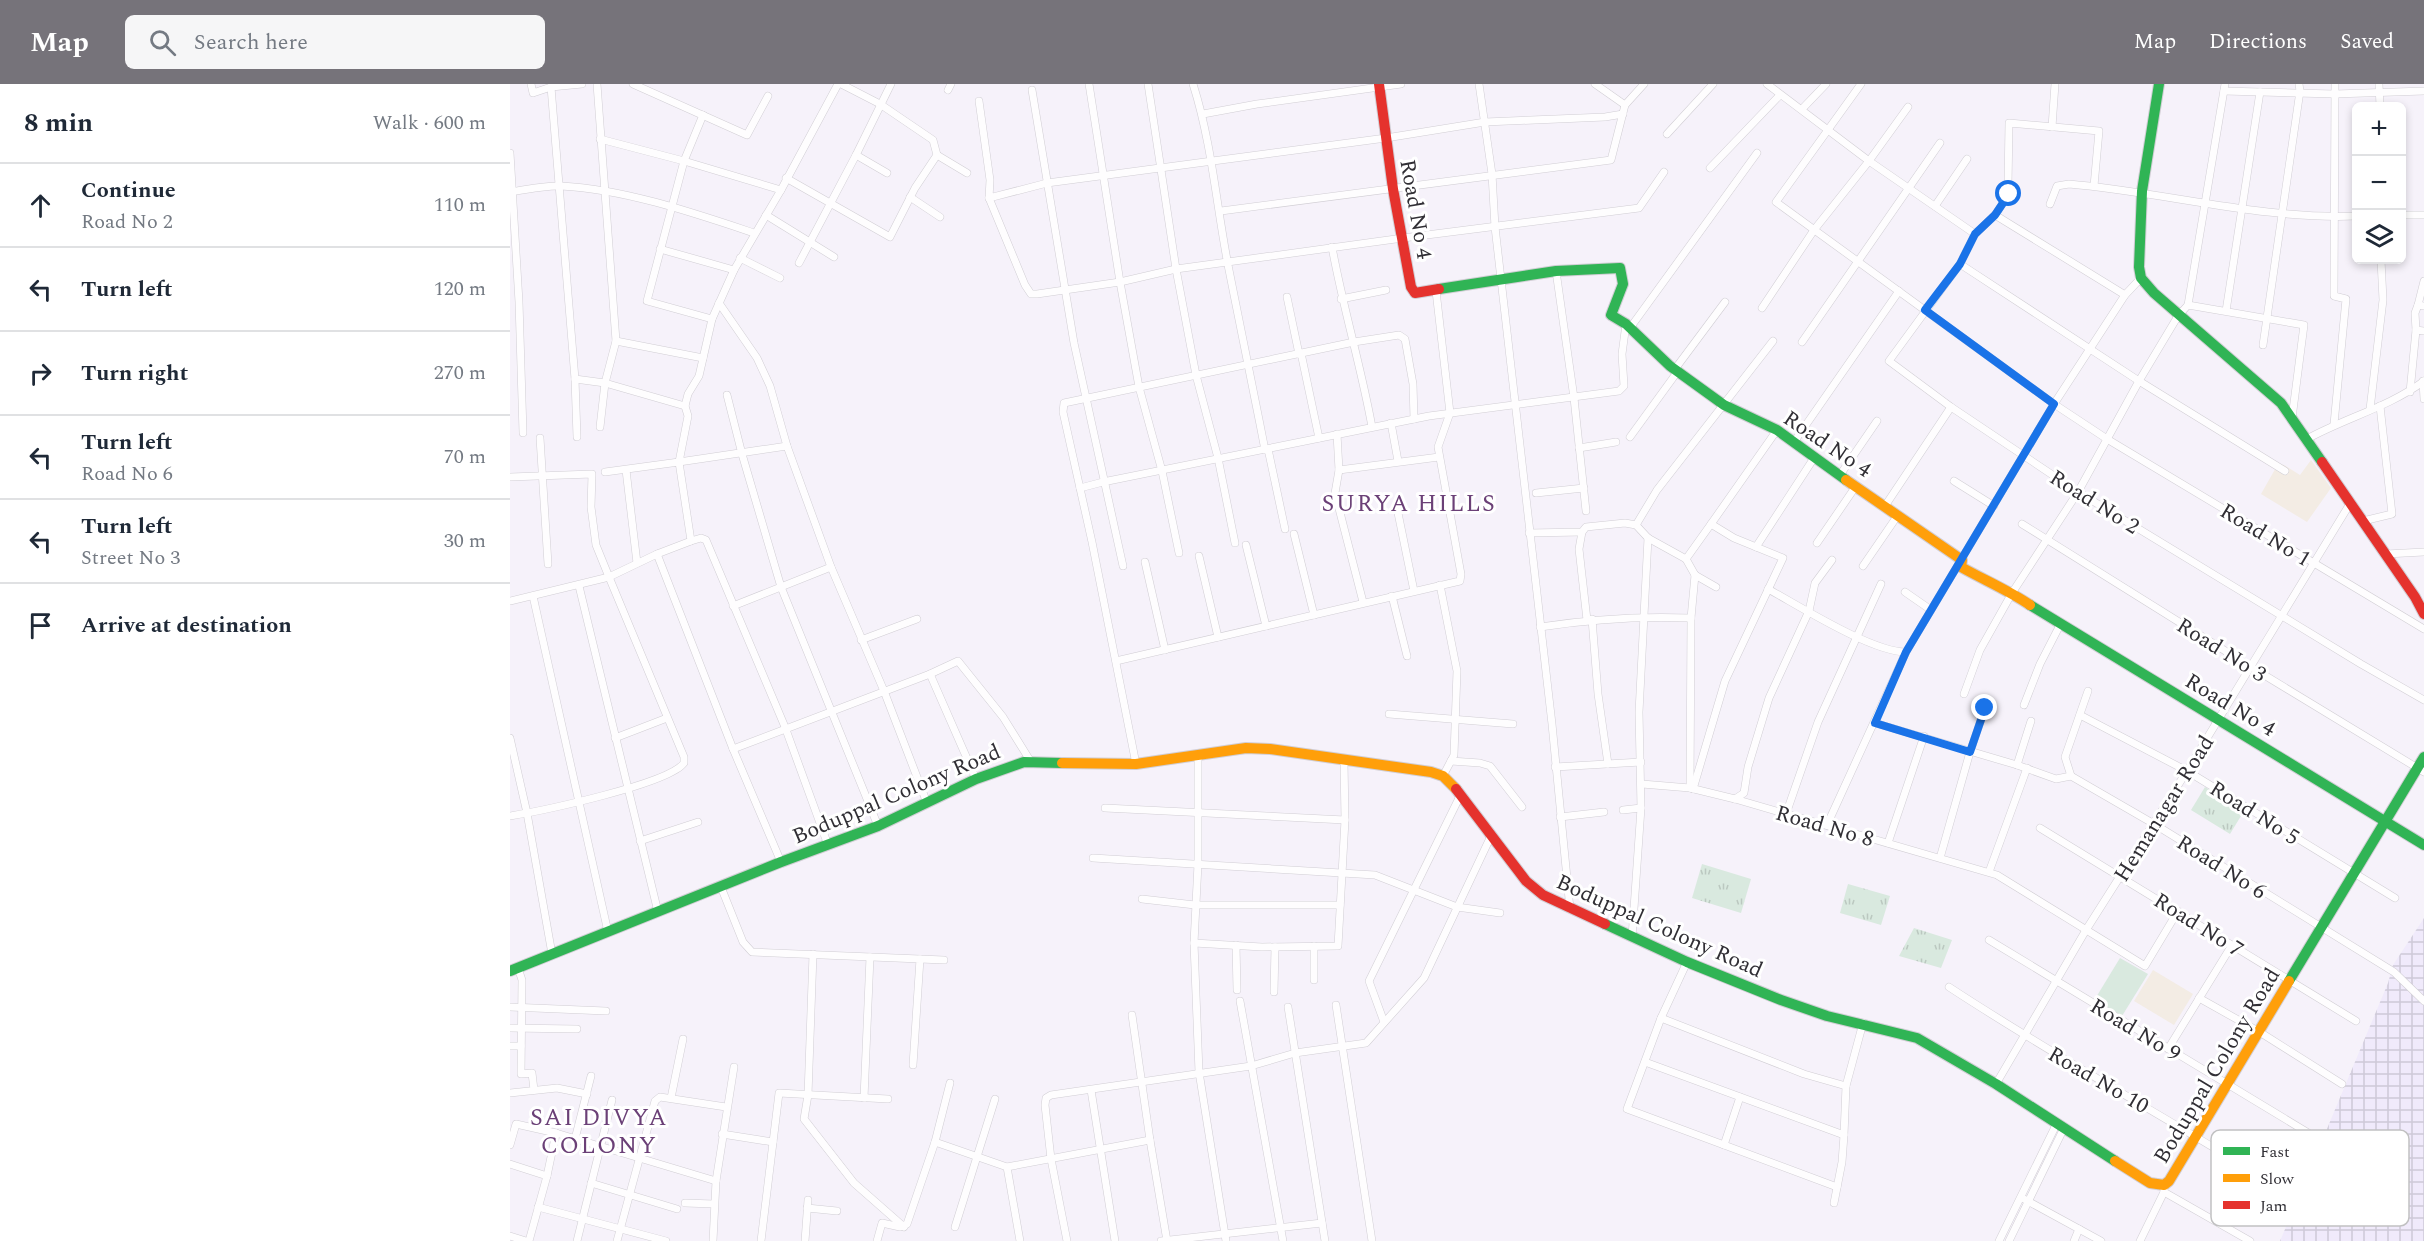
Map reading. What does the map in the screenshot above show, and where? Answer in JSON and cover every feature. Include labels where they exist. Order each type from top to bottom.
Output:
[{"type":"street","points":[[531,84],[533,93],[551,87],[582,84]]},
{"type":"street","points":[[597,84],[616,341],[605,383],[600,427]]},
{"type":"street","points":[[633,84],[747,135],[768,96]]},
{"type":"street","points":[[691,541],[679,462],[688,416],[685,406],[688,394],[699,376],[712,319],[740,258],[781,190],[839,84],[880,104],[933,140],[937,155],[967,172]]},
{"type":"street","points":[[799,263],[891,84]]},
{"type":"street","points":[[1089,84],[1139,387],[1162,471],[1179,553]]},
{"type":"street","points":[[1148,84],[1176,269],[1196,375],[1218,458],[1235,543]]},
{"type":"street","points":[[1193,84],[1203,114],[1213,161],[1228,263],[1284,529]]},
{"type":"street","points":[[1203,114],[1379,85],[1401,84]]},
{"type":"street","points":[[1479,84],[1492,174],[1495,227],[1570,909]]},
{"type":"street","points":[[1595,84],[1625,105]]},
{"type":"street","points":[[1221,211],[1611,160],[1625,105],[1644,84]]},
{"type":"street","points":[[1668,134],[1713,84]]},
{"type":"street","points":[[1767,84],[1869,161],[1975,234]]},
{"type":"street","points":[[1802,109],[1826,84]]},
{"type":"street","points":[[1828,130],[1862,84]]},
{"type":"street","points":[[2055,84],[2052,127],[2099,131],[2094,186]]},
{"type":"street","points":[[2159,84],[2142,191],[2139,267],[2141,278],[2178,316],[2259,382],[2292,418],[2386,554],[2420,596],[2424,614]]},
{"type":"street","points":[[2334,424],[2346,299],[2334,296],[2335,84]]},
{"type":"street","name":"Road No 4","points":[[1379,85],[1393,189],[1412,291],[1415,293],[1436,291],[1556,271],[1620,268],[1623,284],[1611,315],[1628,326],[1676,370],[1724,405],[1777,430],[1962,560],[1961,567],[2001,590],[2012,593],[2060,625],[2424,845]]},
{"type":"street","points":[[551,87],[575,379],[577,437]]},
{"type":"street","points":[[1965,694],[1980,650],[2012,593],[2078,492],[2139,381],[2178,316],[2188,305],[2224,87],[2260,92],[2300,88],[2335,94],[2380,87],[2424,91]]},
{"type":"street","points":[[2263,345],[2300,88]]},
{"type":"street","points":[[1032,90],[1074,343],[1123,566]]},
{"type":"street","points":[[2226,311],[2260,92]]},
{"type":"street","points":[[1710,168],[1780,96]]},
{"type":"street","points":[[979,101],[990,180],[989,198],[1025,285],[1031,294],[1120,282],[1176,269],[1403,237],[1639,208],[1664,172]]},
{"type":"street","points":[[1762,308],[1814,230],[1869,161],[1908,107]]},
{"type":"street","points":[[989,198],[1047,183],[1386,138],[1485,122],[1605,117],[1623,114]]},
{"type":"street","points":[[703,115],[684,161],[647,301],[712,319]]},
{"type":"street","name":"Road No 2","points":[[2052,127],[2008,123],[2009,194],[1995,215],[1975,234],[1960,264],[1889,361],[2078,492],[2424,700]]},
{"type":"street","name":"Road No 1","points":[[1828,130],[1776,202],[2054,404],[2107,439],[2424,629]]},
{"type":"street","points":[[600,139],[781,190]]},
{"type":"street","points":[[1802,342],[1940,143]]},
{"type":"street","points":[[510,153],[519,302],[523,433]]},
{"type":"street","points":[[1080,488],[1391,423],[1516,403],[1574,399],[1619,391],[1624,386],[1622,354],[1628,326],[1758,153]]},
{"type":"street","points":[[856,155],[887,173]]},
{"type":"street","points":[[786,178],[890,237],[910,197],[937,155]]},
{"type":"street","points":[[1935,206],[1967,159]]},
{"type":"street","points":[[2050,204],[2057,186],[2069,184],[2142,191],[2283,213],[2352,216]]},
{"type":"street","points":[[511,192],[559,185],[604,192],[673,207],[754,233]]},
{"type":"street","points":[[910,197],[940,217]]},
{"type":"street","points":[[766,215],[834,257]]},
{"type":"street","points":[[1995,215],[2125,295]]},
{"type":"street","points":[[2406,215],[2424,215]]},
{"type":"street","points":[[1332,248],[1341,299],[1354,342],[1372,427]]},
{"type":"street","points":[[660,249],[734,270]]},
{"type":"street","points":[[740,258],[780,278]]},
{"type":"street","points":[[1960,264],[2139,381],[2285,471]]},
{"type":"street","points":[[2370,409],[2383,300],[2381,264]]},
{"type":"street","points":[[1556,271],[1574,399],[1586,511]]},
{"type":"street","points":[[1827,825],[1906,652],[2089,348],[2125,295],[2141,278]]},
{"type":"street","points":[[2410,392],[2420,330],[2415,313],[2421,306],[2424,281]]},
{"type":"street","points":[[1341,299],[1386,290]]},
{"type":"street","points":[[1116,661],[1363,602],[1458,582],[1461,578],[1438,447],[1450,413],[1436,291]]},
{"type":"street","points":[[1794,442],[1899,291]]},
{"type":"street","points":[[1287,297],[1319,438]]},
{"type":"street","points":[[719,303],[756,358],[765,376],[831,567],[884,691],[927,803]]},
{"type":"street","points":[[1630,437],[1725,303]]},
{"type":"street","points":[[2188,305],[2304,324],[2292,418]]},
{"type":"street","points":[[1136,764],[1063,412],[1064,403],[1354,342],[1402,336],[1413,384],[1414,419]]},
{"type":"street","points":[[616,341],[703,358]]},
{"type":"street","points":[[1636,525],[1657,490],[1773,341]]},
{"type":"street","points":[[575,379],[605,383],[685,406]]},
{"type":"street","points":[[2307,439],[2334,424],[2410,392],[2424,381]]},
{"type":"street","points":[[2424,381],[2424,399]]},
{"type":"street","points":[[727,395],[781,587],[878,826]]},
{"type":"street","points":[[1885,506],[1951,406]]},
{"type":"street","points":[[2364,521],[2392,514],[2380,406]]},
{"type":"street","points":[[1840,475],[1877,421]]},
{"type":"street","points":[[1391,423],[1398,461]]},
{"type":"street","points":[[1686,559],[1777,430]]},
{"type":"street","points":[[1337,434],[1339,470],[1335,493],[1363,602]]},
{"type":"street","points":[[540,438],[548,564]]},
{"type":"street","points":[[1579,448],[1616,442]]},
{"type":"street","points":[[605,472],[788,446]]},
{"type":"street","points":[[1339,470],[1439,457]]},
{"type":"street","points":[[1756,547],[1814,458]]},
{"type":"street","points":[[626,470],[638,563]]},
{"type":"street","points":[[510,477],[592,474],[591,507],[596,545],[684,763],[674,773],[627,790],[510,816]]},
{"type":"street","points":[[1954,481],[1994,506]]},
{"type":"street","points":[[1816,543],[1856,486]]},
{"type":"street","points":[[1536,493],[1584,488]]},
{"type":"street","name":"Hemanagar Road","points":[[1996,1084],[2086,930],[2187,771],[2351,502]]},
{"type":"street","points":[[1398,513],[1414,591]]},
{"type":"street","points":[[1863,566],[1898,515]]},
{"type":"street","points":[[1608,764],[1580,549],[1582,532],[1586,527],[1625,523],[1636,525],[1648,538],[1686,559],[1695,575],[1716,587]]},
{"type":"street","points":[[1691,789],[1725,681],[1784,558],[1734,538],[1711,524]]},
{"type":"street","name":"Road No 3","points":[[2022,524],[2421,770]]},
{"type":"street","points":[[1529,533],[1582,532]]},
{"type":"street","points":[[1294,534],[1314,615]]},
{"type":"street","points":[[510,601],[609,577],[691,541],[702,538],[706,540],[785,727],[828,845]]},
{"type":"street","points":[[1632,937],[1642,784],[1639,712],[1642,616],[1648,538]]},
{"type":"street","points":[[1246,545],[1266,626]]},
{"type":"street","points":[[2386,554],[2424,552]]},
{"type":"street","points":[[657,554],[733,749],[781,862]]},
{"type":"street","points":[[1199,556],[1218,637]]},
{"type":"street","points":[[1735,799],[1744,793],[1748,767],[1769,698],[1809,611],[1815,584],[1832,560]]},
{"type":"street","points":[[1145,562],[1165,650]]},
{"type":"street","points":[[733,606],[831,567]]},
{"type":"street","points":[[1691,789],[1691,618],[1695,575]]},
{"type":"street","points":[[1786,814],[1818,722],[1881,584]]},
{"type":"street","points":[[1440,585],[1457,671],[1454,755],[1443,776]]},
{"type":"street","points":[[579,586],[658,912]]},
{"type":"street","points":[[1768,590],[1856,637],[1893,652],[1906,652]]},
{"type":"street","points":[[1905,592],[1931,610]]},
{"type":"street","points":[[533,596],[608,932]]},
{"type":"street","points":[[1392,596],[1407,656]]},
{"type":"street","points":[[1540,627],[1642,616],[1691,618]]},
{"type":"street","points":[[861,640],[917,619]]},
{"type":"street","points":[[2024,705],[2040,664],[2060,625]]},
{"type":"street","points":[[733,749],[958,662],[1003,717],[1031,762]]},
{"type":"street","points":[[930,674],[976,779]]},
{"type":"street","points":[[2071,776],[2065,757],[2088,691]]},
{"type":"street","points":[[1940,858],[1985,708]]},
{"type":"street","points":[[1389,714],[1513,724]]},
{"type":"street","name":"Road No 5","points":[[2080,716],[2187,771],[2395,898]]},
{"type":"street","points":[[615,738],[667,718]]},
{"type":"street","points":[[2017,765],[2031,721]]},
{"type":"street","name":"Road No 6","points":[[1875,723],[1924,736],[2056,778],[2071,776],[2154,824],[2394,972],[2424,1001]]},
{"type":"street","points":[[1888,843],[1924,736]]},
{"type":"street","points":[[510,738],[527,813],[552,954]]},
{"type":"street","name":"Boduppal Colony Road","points":[[514,970],[781,862],[878,826],[976,779],[1015,764],[1031,762],[1136,764],[1246,748],[1270,749],[1344,761],[1431,771],[1443,776],[1461,794],[1526,881],[1543,895],[1687,963],[1787,1003],[1827,1016],[1917,1038],[1996,1084],[2150,1183],[2164,1188],[2353,873],[2421,770],[2424,758]]},
{"type":"street","points":[[1198,754],[1198,864],[1194,943],[1199,1072],[1225,1237]]},
{"type":"street","points":[[1194,943],[1275,947],[1338,946],[1345,820],[1344,761]]},
{"type":"street","points":[[1450,761],[1490,766],[1522,807]]},
{"type":"street","points":[[1555,767],[1641,762]]},
{"type":"street","points":[[1989,872],[2027,768]]},
{"type":"street","name":"Road No 8","points":[[1642,784],[1691,789],[1735,799],[1997,874],[2145,966],[2178,911]]},
{"type":"street","points":[[1384,1022],[1369,981],[1461,794]]},
{"type":"street","points":[[1105,808],[1345,820]]},
{"type":"street","points":[[1623,810],[1641,808]]},
{"type":"street","points":[[1560,817],[1604,812]]},
{"type":"street","points":[[640,841],[698,822]]},
{"type":"street","name":"Road No 7","points":[[2040,828],[2356,1022]]},
{"type":"street","points":[[1067,1241],[1051,1159],[1046,1098],[1051,1095],[1251,1066],[1295,1053],[1366,1043],[1424,978],[1491,836]]},
{"type":"street","points":[[1093,858],[1342,871],[1375,875],[1457,907],[1500,913]]},
{"type":"street","points":[[721,887],[747,948],[760,952],[944,960]]},
{"type":"street","points":[[1142,899],[1195,905],[1340,905]]},
{"type":"street","name":"Road No 9","points":[[1989,940],[2303,1130]]},
{"type":"street","points":[[1236,945],[1237,990]]},
{"type":"street","points":[[2168,1048],[2232,945]]},
{"type":"street","points":[[1314,946],[1314,980]]},
{"type":"street","points":[[1274,992],[1275,947]]},
{"type":"street","points":[[813,954],[808,1095],[804,1119],[854,1183],[904,1227]]},
{"type":"street","points":[[864,1098],[870,957]]},
{"type":"street","points":[[913,1065],[920,959]]},
{"type":"street","points":[[1687,963],[1661,1018],[1628,1109],[1837,1187]]},
{"type":"street","points":[[514,970],[522,980],[521,1074],[532,1073],[534,1090]]},
{"type":"street","name":"Road No 10","points":[[1949,987],[2025,1036],[2211,1145]]},
{"type":"street","points":[[2199,998],[2258,1031],[2342,1084]]},
{"type":"street","points":[[1240,1001],[1283,1241]]},
{"type":"street","points":[[1336,1005],[1372,1241]]},
{"type":"street","points":[[510,1006],[606,1011]]},
{"type":"street","points":[[1288,1007],[1325,1241]]},
{"type":"street","points":[[1132,1015],[1165,1241],[1225,1237],[1281,1227],[1322,1223]]},
{"type":"street","points":[[1661,1018],[1804,1074],[1846,1086]]},
{"type":"street","points":[[1834,1203],[1844,1135],[1846,1086],[1863,1023]]},
{"type":"street","points":[[510,1028],[577,1029]]},
{"type":"street","points":[[671,1098],[683,1039]]},
{"type":"street","points":[[510,1047],[521,1046]]},
{"type":"street","points":[[1645,1062],[1844,1135]]},
{"type":"street","points":[[712,1241],[716,1181],[734,1067]]},
{"type":"street","points":[[575,1139],[591,1076]]},
{"type":"street","points":[[904,1227],[935,1142],[950,1083]]},
{"type":"street","points":[[510,1093],[557,1088],[586,1094]]},
{"type":"street","points":[[1091,1090],[1115,1241]]},
{"type":"street","points":[[761,1241],[779,1093],[888,1099]]},
{"type":"street","points":[[617,1241],[655,1101],[660,1097],[726,1107]]},
{"type":"street","points":[[1724,1145],[1740,1097]]},
{"type":"street","points":[[955,1227],[995,1099]]},
{"type":"street","points":[[577,1241],[612,1100]]},
{"type":"street","points":[[510,1145],[516,1124],[556,1133],[716,1181]]},
{"type":"street","points":[[1999,1241],[2020,1196],[2060,1126]]},
{"type":"street","points":[[2009,1241],[2060,1126]]},
{"type":"street","points":[[510,1236],[528,1241],[547,1176],[556,1133]]},
{"type":"street","points":[[722,1134],[773,1142]]},
{"type":"street","points":[[935,1142],[1007,1167],[1150,1140]]},
{"type":"street","points":[[510,1164],[547,1176]]},
{"type":"street","points":[[1007,1167],[1020,1241]]},
{"type":"street","points":[[591,1183],[677,1209]]},
{"type":"street","points":[[2140,1241],[2164,1188],[2211,1217]]},
{"type":"street","points":[[2020,1196],[2101,1241]]},
{"type":"street","points":[[685,1203],[714,1204]]},
{"type":"street","points":[[805,1241],[807,1204],[837,1211]]},
{"type":"street","points":[[538,1207],[666,1241]]},
{"type":"street","points":[[877,1241],[882,1223],[904,1227]]},
{"type":"street","points":[[2226,1226],[2250,1241]]},
{"type":"street","points":[[2074,1241],[2079,1229]]},
{"type":"shaded area","points":[[2311,460],[2331,488],[2307,522],[2261,494],[2278,464],[2300,475]]},
{"type":"shaded area","points":[[2424,918],[2424,1241],[2280,1241],[2286,1226],[2409,1226],[2409,1130],[2326,1130],[2388,983],[2393,965]]},
{"type":"shaded area","points":[[2153,970],[2193,994],[2174,1025],[2134,1001]]},
{"type":"green space","points":[[2205,787],[2244,811],[2230,834],[2191,810]]},
{"type":"green space","points":[[1702,864],[1751,879],[1741,913],[1692,898]]},
{"type":"green space","points":[[1848,884],[1890,896],[1881,925],[1840,913]]},
{"type":"green space","points":[[1914,928],[1952,940],[1941,968],[1899,956]]},
{"type":"green space","points":[[2120,958],[2148,974],[2122,1016],[2095,999]]},
{"type":"traffic: fast","points":[[2159,84],[2142,191],[2139,267],[2141,278],[2154,293],[2281,403],[2322,462]]},
{"type":"traffic: fast","points":[[1439,289],[1556,271],[1620,268],[1623,284],[1611,315],[1626,324],[1670,366],[1724,405],[1777,430],[1846,480]]},
{"type":"traffic: fast","points":[[2030,605],[2424,845]]},
{"type":"traffic: fast","points":[[2289,981],[2424,757]]},
{"type":"traffic: fast","points":[[510,971],[781,862],[878,826],[976,779],[1024,762],[1062,763]]},
{"type":"traffic: fast","points":[[1605,924],[1687,962],[1781,1000],[1827,1016],[1917,1038],[1996,1084],[2115,1161]]},
{"type":"traffic: slow","points":[[1846,480],[1962,560],[1961,567],[2030,605]]},
{"type":"traffic: slow","points":[[1062,763],[1136,764],[1246,748],[1270,749],[1431,772],[1443,776],[1456,789]]},
{"type":"traffic: slow","points":[[2115,1161],[2150,1183],[2164,1185],[2169,1181],[2289,981]]},
{"type":"traffic: jam","points":[[1379,84],[1393,189],[1411,287],[1415,293],[1439,289]]},
{"type":"traffic: jam","points":[[2322,462],[2415,597],[2424,614]]},
{"type":"traffic: jam","points":[[1456,789],[1526,881],[1543,895],[1605,924]]},
{"type":"district","name":"SURYA HILLS","points":[[1409,503]]},
{"type":"district","name":"SAI DIVYA COLONY","points":[[599,1131]]},
{"type":"route","points":[[1985,708],[1970,752],[1924,736],[1875,723],[1906,652],[2054,404],[1925,310],[1960,264],[1975,234],[1995,215],[2009,194]]}]
